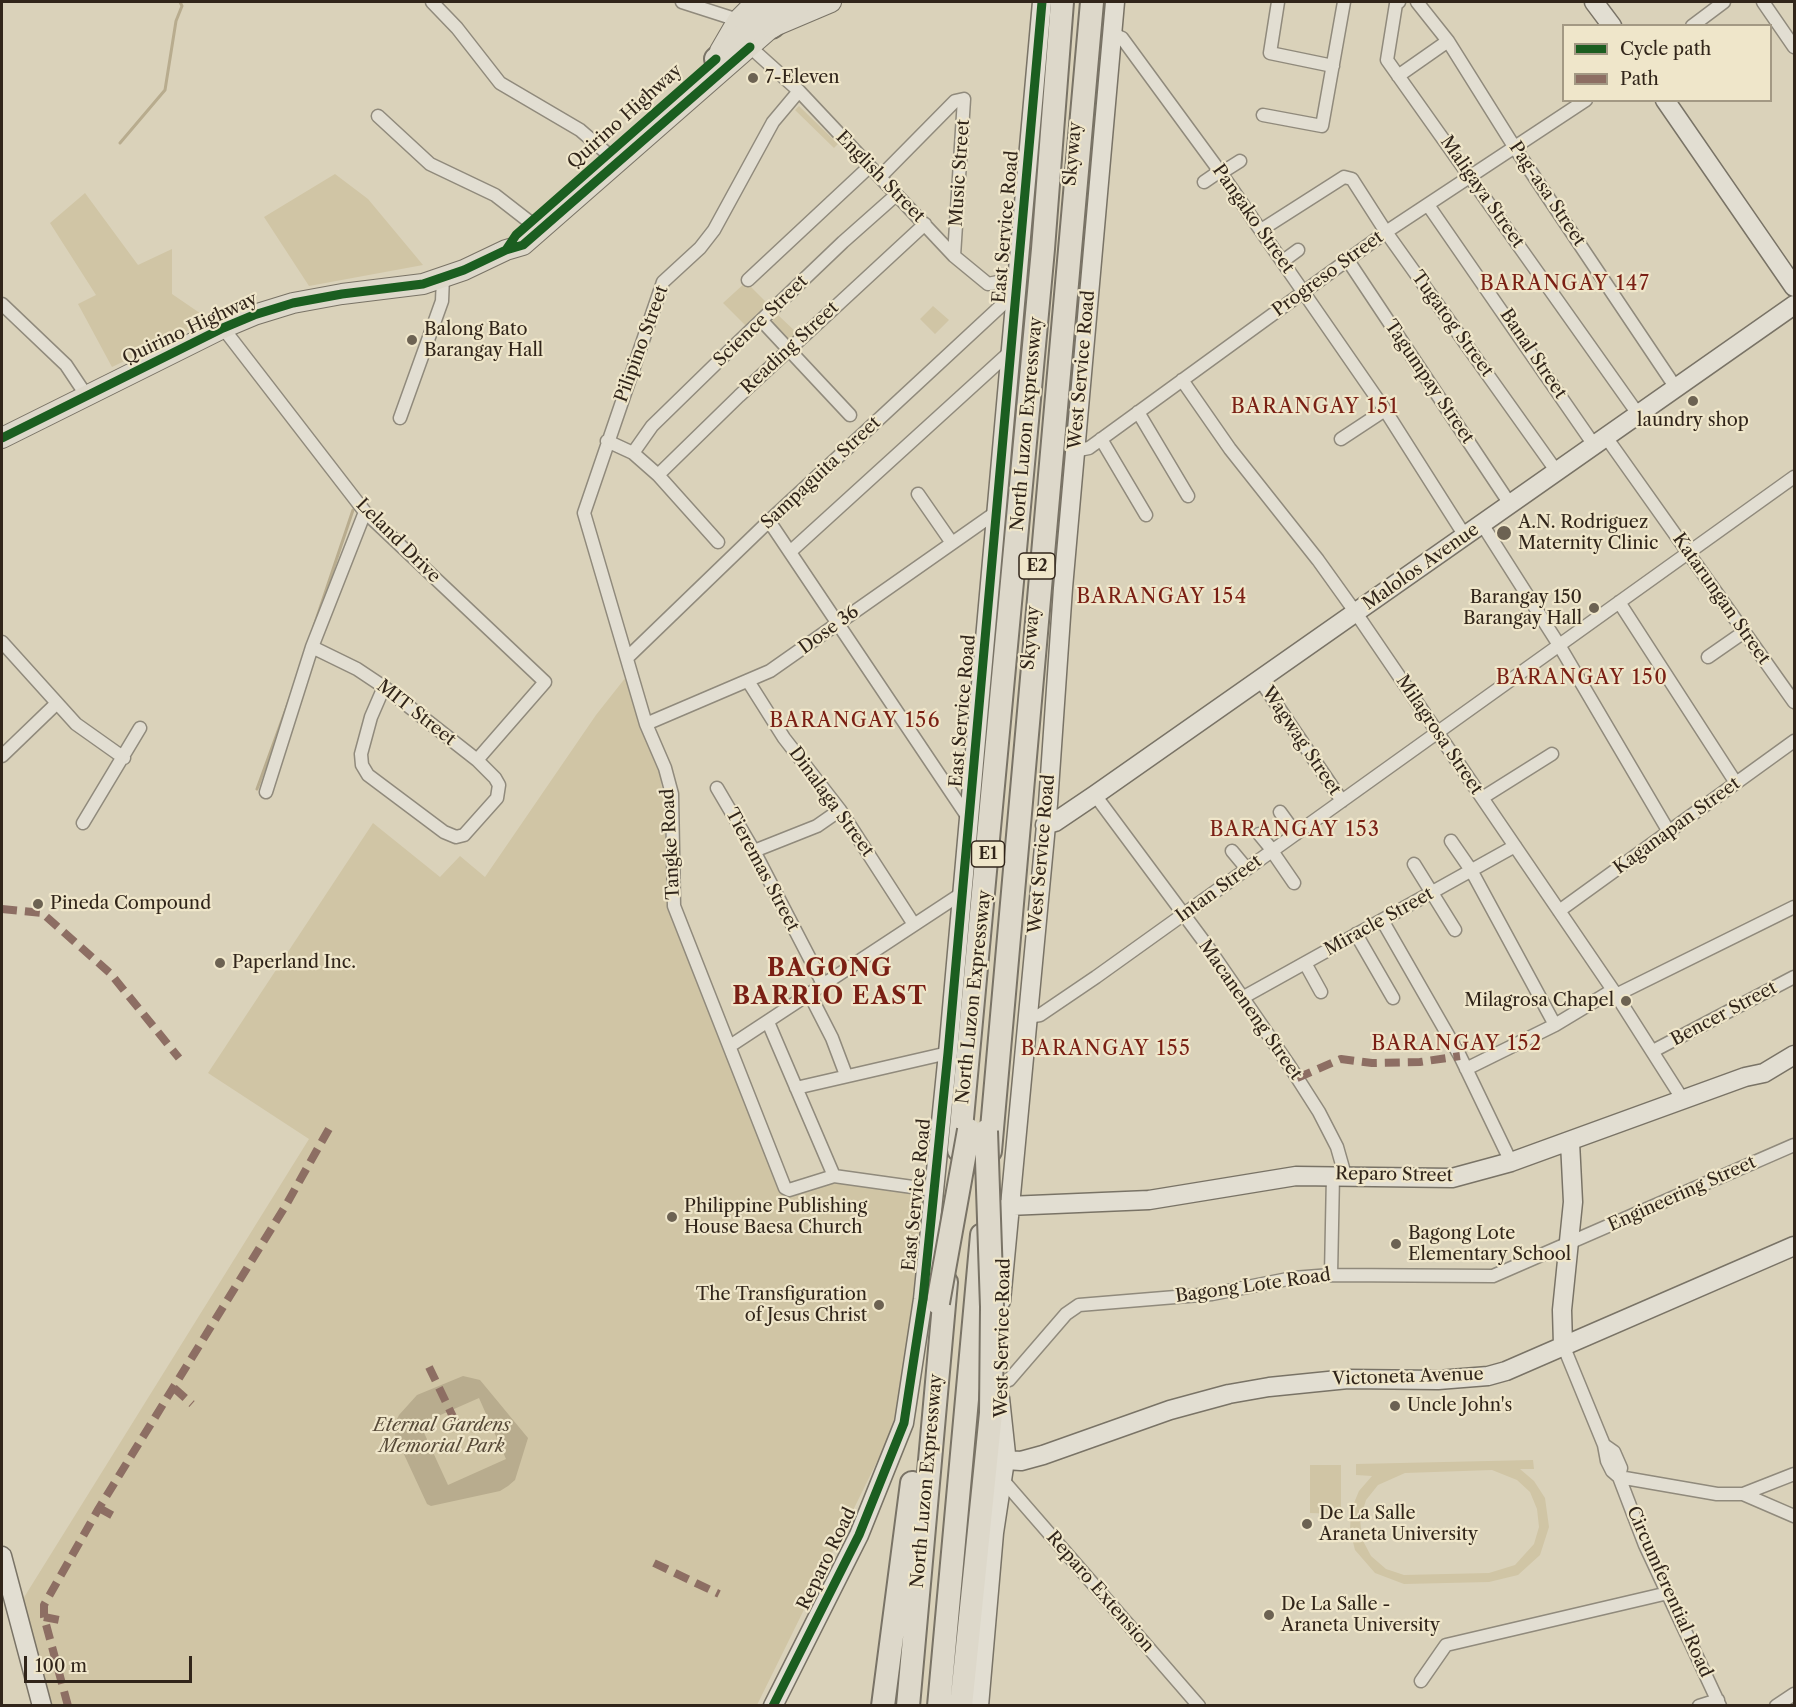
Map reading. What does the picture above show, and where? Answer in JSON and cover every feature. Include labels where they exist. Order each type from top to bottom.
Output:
[{"type":"highway","points":[[716,59],[780,2]]},
{"type":"highway","points":[[772,27],[801,2]]},
{"type":"highway","name":"North Luzon Expressway","points":[[908,1706],[929,1453],[1009,625],[1062,2]]},
{"type":"highway","name":"Skyway","points":[[978,1131],[1069,2]]},
{"type":"highway","name":"Skyway","points":[[978,1131],[1086,2]]},
{"type":"highway","name":"North Luzon Expressway","points":[[939,1706],[1092,2]]},
{"type":"highway","points":[[883,1706],[938,1304],[978,1131]]},
{"type":"highway","points":[[961,1706],[991,1413],[992,1307],[978,1131]]},
{"type":"main road","name":"Quirino Highway","points":[[506,250],[516,236],[716,59],[738,20],[756,2]]},
{"type":"main road","name":"Quirino Highway","points":[[2,438],[223,328],[293,303],[423,284],[465,270],[506,250],[523,245],[547,227],[669,116],[772,27],[831,2]]},
{"type":"street","points":[[432,2],[457,28],[500,83],[579,130],[609,155]]},
{"type":"street","points":[[682,2],[738,20]]},
{"type":"street","name":"East Service Road","points":[[904,1423],[923,1299],[964,892],[1042,2]]},
{"type":"street","name":"West Service Road","points":[[980,1706],[1001,1478],[1006,1460],[999,1383],[1000,1315],[1008,1206],[1046,825],[1074,451],[1115,2]]},
{"type":"street","points":[[1278,2],[1270,53],[1333,66]]},
{"type":"street","points":[[1263,115],[1322,126],[1344,2]]},
{"type":"street","name":"Maligaya Street","points":[[1399,2],[1396,4],[1386,60],[1471,176],[1638,414]]},
{"type":"street","name":"Pag-asa Street","points":[[1417,2],[1448,41],[1515,148],[1676,388]]},
{"type":"street","points":[[1594,2],[1610,24]]},
{"type":"street","points":[[1695,24],[1724,2]]},
{"type":"street","points":[[1763,2],[1794,47]]},
{"type":"street","name":"Pangako Street","points":[[1111,33],[1122,38],[1221,172],[1385,410],[1465,536]]},
{"type":"street","points":[[1398,76],[1448,41]]},
{"type":"street","name":"English Street","points":[[750,46],[799,91],[954,256],[988,284],[1018,284]]},
{"type":"street","name":"Pilipino Street","points":[[589,493],[663,282],[700,248],[714,230],[772,122],[799,91]]},
{"type":"street","name":"Music Street","points":[[880,177],[955,101],[964,99],[954,256]]},
{"type":"street","name":"Progreso Street","points":[[1074,451],[1084,451],[1347,259],[1583,102]]},
{"type":"street","points":[[1666,102],[1794,287]]},
{"type":"street","points":[[378,116],[430,164],[495,195],[531,223]]},
{"type":"street","points":[[1204,182],[1240,161]]},
{"type":"street","points":[[748,280],[869,167]]},
{"type":"street","name":"Tugatog Street","points":[[1261,230],[1348,176],[1557,472]]},
{"type":"street","name":"Science Street","points":[[633,453],[652,426],[843,242],[896,195]]},
{"type":"street","name":"Banal Street","points":[[1428,205],[1600,441]]},
{"type":"street","name":"Reading Street","points":[[658,475],[790,348],[925,224]]},
{"type":"street","points":[[1283,261],[1298,250]]},
{"type":"street","name":"Tagumpay Street","points":[[1347,259],[1510,504]]},
{"type":"street","points":[[400,418],[442,301],[443,277]]},
{"type":"street","name":"Sampaguita Street","points":[[628,657],[1018,284]]},
{"type":"street","points":[[2,304],[66,365],[86,395]]},
{"type":"street","name":"Malolos Avenue","points":[[1046,825],[1055,822],[1095,795],[1794,305]]},
{"type":"street","points":[[762,321],[790,348],[850,415]]},
{"type":"street","name":"Leland Drive","points":[[223,328],[364,512],[545,682],[477,760]]},
{"type":"street","points":[[790,552],[1011,351]]},
{"type":"street","name":"Milagrosa Street","points":[[1182,380],[1230,449],[1318,560],[1356,613],[1559,911],[1683,1100]]},
{"type":"street","points":[[1341,439],[1385,410]]},
{"type":"street","points":[[1138,412],[1188,496]]},
{"type":"street","points":[[1101,439],[1146,515]]},
{"type":"street","points":[[607,441],[633,453],[658,475],[718,542]]},
{"type":"street","name":"Katarungan Street","points":[[1600,441],[1688,553],[1794,702]]},
{"type":"street","name":"Intan Street","points":[[1028,1017],[1040,1015],[1184,915],[1794,477]]},
{"type":"street","name":"Tangke Road","points":[[589,493],[584,513],[586,522],[628,657],[646,724],[665,768],[672,794],[674,906],[785,1188],[789,1190],[826,1176],[834,1176]]},
{"type":"street","points":[[918,494],[952,543]]},
{"type":"street","name":"Dose 36","points":[[646,724],[748,681],[789,659],[998,511]]},
{"type":"street","points":[[266,792],[312,647],[364,512]]},
{"type":"street","points":[[769,521],[969,819]]},
{"type":"street","points":[[1482,524],[1559,645],[1669,832]]},
{"type":"street","points":[[1619,602],[1736,783]]},
{"type":"street","points":[[1708,657],[1744,632]]},
{"type":"street","points":[[2,642],[80,728],[124,758]]},
{"type":"street","name":"MIT Street","points":[[312,647],[357,669],[384,687],[477,760],[499,785],[497,798],[464,835],[456,837],[444,832],[368,775],[362,765],[361,754],[370,717],[384,687]]},
{"type":"street","name":"Wagwag Street","points":[[1260,680],[1342,801]]},
{"type":"street","name":"Dinalaga Street","points":[[748,681],[784,738],[840,810],[913,923]]},
{"type":"street","points":[[2,756],[56,704]]},
{"type":"street","points":[[83,823],[140,728]]},
{"type":"street","name":"Kaganapan Street","points":[[1559,911],[1794,741]]},
{"type":"street","points":[[1482,798],[1552,754]]},
{"type":"street","name":"Tieremas Street","points":[[717,788],[754,851],[823,984]]},
{"type":"street","name":"Macaneneng Street","points":[[1095,795],[1242,998],[1319,1112],[1337,1148],[1339,1175],[1331,1275]]},
{"type":"street","points":[[754,851],[817,826],[840,810]]},
{"type":"street","points":[[1280,812],[1296,834]]},
{"type":"street","points":[[1259,834],[1294,883]]},
{"type":"street","points":[[1451,841],[1471,870],[1555,1026]]},
{"type":"street","name":"Miracle Street","points":[[1242,998],[1515,846]]},
{"type":"street","points":[[1232,850],[1246,870]]},
{"type":"street","points":[[1414,864],[1455,930]]},
{"type":"street","points":[[730,1046],[913,923],[964,892]]},
{"type":"street","points":[[1466,1069],[1555,1026],[1614,993],[1794,907]]},
{"type":"street","points":[[1382,920],[1466,1069],[1511,1162]]},
{"type":"street","points":[[1356,934],[1394,998]]},
{"type":"street","points":[[1305,963],[1321,992]]},
{"type":"street","name":"Bencer Street","points":[[1653,1051],[1794,976]]},
{"type":"street","points":[[809,993],[832,1038],[846,1075]]},
{"type":"street","points":[[768,1022],[834,1176],[934,1190]]},
{"type":"street","points":[[796,1088],[948,1053]]},
{"type":"street","name":"Reparo Street","points":[[1008,1206],[1149,1200],[1296,1176],[1452,1178],[1511,1162],[1745,1077],[1764,1073],[1794,1055]]},
{"type":"street","name":"Circumferential Road","points":[[1570,1142],[1573,1202],[1562,1310],[1563,1345],[1604,1445],[1614,1452],[1621,1468],[1619,1477],[1645,1545],[1719,1703]]},
{"type":"street","name":"Engineering Street","points":[[1570,1243],[1794,1145]]},
{"type":"street","name":"Bagong Lote Road","points":[[999,1383],[1009,1380],[1066,1314],[1079,1305],[1212,1294],[1293,1278],[1331,1275],[1484,1277],[1570,1243]]},
{"type":"street","name":"Victoneta Avenue","points":[[1006,1460],[1021,1461],[1043,1455],[1159,1414],[1229,1394],[1313,1381],[1438,1380],[1488,1376],[1506,1371],[1794,1246]]},
{"type":"street","name":"Reparo Road","points":[[773,1706],[859,1535],[904,1423]]},
{"type":"street","points":[[1619,1477],[1716,1494],[1743,1494],[1794,1474]]},
{"type":"street","name":"Reparo Extension","points":[[1001,1478],[1199,1706]]},
{"type":"street","points":[[1743,1494],[1794,1516]]},
{"type":"street","points":[[2,1556],[42,1706]]},
{"type":"street","points":[[1421,1681],[1446,1645],[1668,1593]]},
{"type":"street","points":[[1776,1706],[1794,1694]]},
{"type":"street","points":[[1699,1706],[1719,1703]]},
{"type":"green space","points":[[799,106],[838,144],[834,148],[795,110]]},
{"type":"green space","points":[[335,174],[368,199],[423,265],[309,286],[264,217]]},
{"type":"green space","points":[[85,193],[138,265],[172,249],[172,294],[210,320],[112,367],[78,304],[96,295],[50,223]]},
{"type":"green space","points":[[746,282],[772,308],[749,329],[723,303]]},
{"type":"green space","points":[[933,306],[949,320],[935,334],[920,319]]},
{"type":"green space","points":[[778,315],[798,334],[791,341],[771,322]]},
{"type":"green space","name":"Eternal Gardens Memorial Park","points":[[626,677],[660,772],[665,815],[667,908],[728,1048],[784,1193],[825,1181],[926,1194],[899,1417],[757,1705],[51,1705],[23,1599],[309,1139],[208,1073],[373,823],[440,877],[460,856],[485,877],[596,715]]},
{"type":"green space","points":[[1533,1460],[1534,1469],[1520,1469],[1534,1481],[1545,1498],[1549,1527],[1540,1555],[1518,1575],[1489,1582],[1404,1584],[1375,1573],[1355,1550],[1350,1530],[1351,1510],[1359,1491],[1372,1476],[1356,1475],[1356,1464]],"holes":[[[1492,1470],[1517,1480],[1530,1492],[1537,1509],[1539,1527],[1534,1544],[1515,1565],[1489,1573],[1404,1575],[1386,1569],[1371,1556],[1362,1539],[1360,1519],[1366,1500],[1378,1485],[1405,1473]]]},
{"type":"green space","points":[[1310,1465],[1341,1465],[1341,1514],[1310,1513]]},
{"type":"shaded area","points":[[463,1376],[480,1380],[528,1438],[515,1480],[500,1491],[431,1506],[427,1504],[395,1435],[395,1423],[399,1415],[417,1395]],"holes":[[[479,1398],[506,1459],[448,1485],[420,1424]]]},
{"type":"waterway","points":[[120,143],[165,90],[176,21],[182,6],[180,2]]},
{"type":"waterway","points":[[314,626],[353,510]]},
{"type":"waterway","points":[[257,789],[290,698]]},
{"type":"marked path","points":[[2,909],[42,913],[110,973],[179,1058]]},
{"type":"marked path","points":[[1297,1078],[1341,1059],[1372,1063],[1420,1062],[1460,1056]]},
{"type":"marked path","points":[[68,1706],[44,1617],[44,1605],[99,1508],[286,1205],[330,1127]]},
{"type":"marked path","points":[[429,1367],[457,1425]]},
{"type":"marked path","points":[[174,1388],[192,1404]]},
{"type":"marked path","points":[[99,1508],[119,1519]]},
{"type":"marked path","points":[[654,1563],[719,1594]]},
{"type":"marked path","points":[[44,1617],[64,1621]]},
{"type":"cycle path","points":[[773,1706],[859,1535],[904,1423],[923,1299],[948,1053],[1042,2]]},
{"type":"cycle path","points":[[2,438],[223,328],[254,315],[293,303],[342,294],[423,284],[464,270],[506,250],[523,245],[750,47]]},
{"type":"cycle path","points":[[506,250],[516,235],[716,59]]},
{"type":"place","name":"7-Eleven","points":[[753,78]]},
{"type":"place","name":"Balong Bato Barangay Hall","points":[[412,340]]},
{"type":"place","name":"laundry shop","points":[[1693,401]]},
{"type":"place","name":"A.N. Rodriguez Maternity Clinic","points":[[1504,533]]},
{"type":"place","name":"Barangay 150 Barangay Hall","points":[[1594,608]]},
{"type":"place","name":"Pineda Compound","points":[[38,904]]},
{"type":"place","name":"Paperland Inc.","points":[[220,963]]},
{"type":"place","name":"Milagrosa Chapel","points":[[1626,1001]]},
{"type":"place","name":"Philippine Publishing House Baesa Church","points":[[672,1217]]},
{"type":"place","name":"Bagong Lote Elementary School","points":[[1396,1244]]},
{"type":"place","name":"The Transfiguration of Jesus Christ","points":[[879,1305]]},
{"type":"place","name":"Uncle John's","points":[[1395,1406]]},
{"type":"place","name":"De La Salle Araneta University","points":[[1307,1524]]},
{"type":"place","name":"De La Salle - Araneta University","points":[[1269,1615]]},
{"type":"district","name":"BARANGAY 147","points":[[1565,284]]},
{"type":"district","name":"BARANGAY 151","points":[[1315,407]]},
{"type":"district","name":"BARANGAY 154","points":[[1162,597]]},
{"type":"district","name":"BARANGAY 150","points":[[1582,678]]},
{"type":"district","name":"BARANGAY 156","points":[[855,721]]},
{"type":"district","name":"BARANGAY 153","points":[[1295,830]]},
{"type":"district","name":"BAGONG BARRIO EAST","points":[[830,983]]},
{"type":"district","name":"BARANGAY 152","points":[[1457,1044]]},
{"type":"district","name":"BARANGAY 155","points":[[1106,1049]]}]
